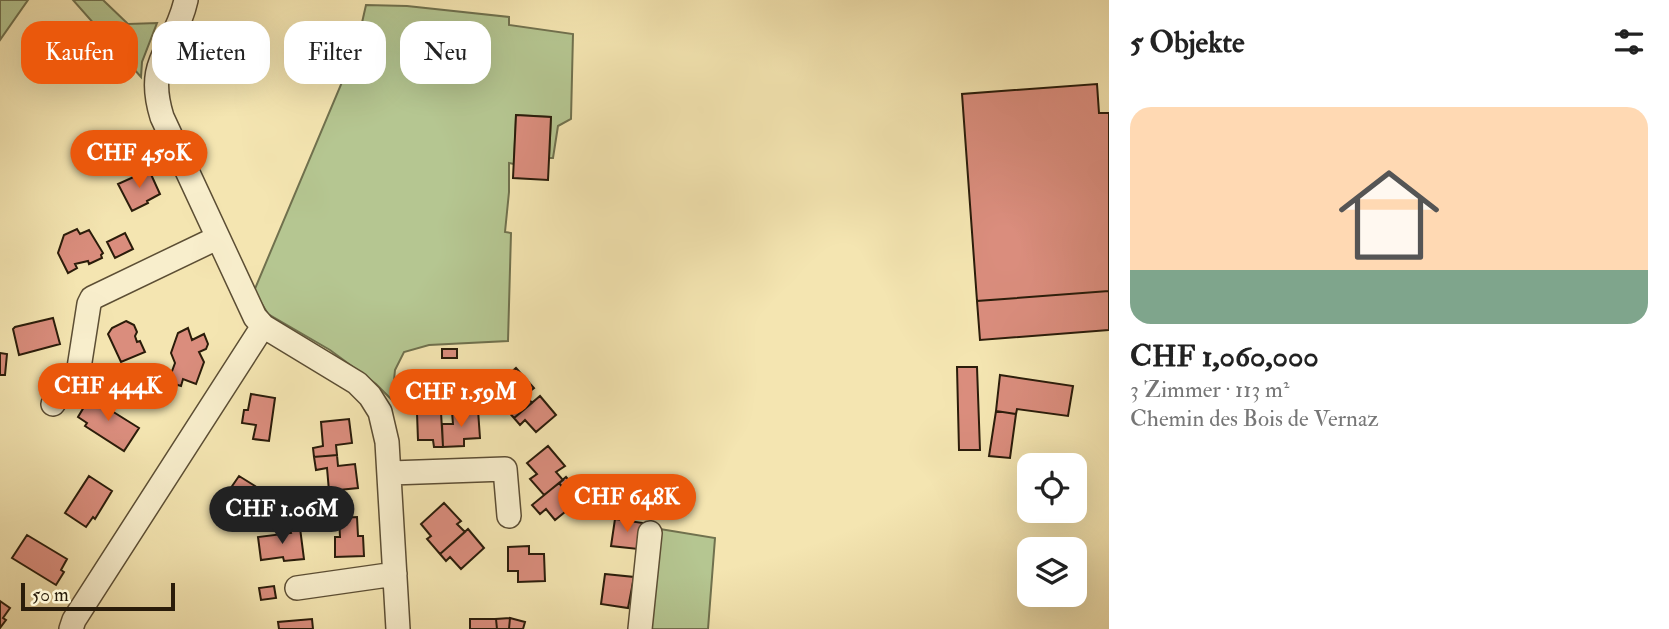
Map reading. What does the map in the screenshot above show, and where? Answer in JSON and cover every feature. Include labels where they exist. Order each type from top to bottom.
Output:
[{"type":"street","points":[[186,0],[176,31],[159,60],[156,87],[162,117],[251,310],[263,326],[342,372],[370,396],[383,419],[391,473],[398,629]]},
{"type":"street","points":[[53,404],[79,368],[92,298],[217,238]]},
{"type":"street","points":[[71,629],[263,326]]},
{"type":"street","points":[[391,473],[505,469],[509,516]]},
{"type":"street","points":[[640,629],[650,533]]},
{"type":"street","points":[[297,588],[395,574]]},
{"type":"shaded area","points":[[0,0],[28,0],[0,40]]},
{"type":"shaded area","points":[[73,0],[103,0],[125,21],[92,21]]},
{"type":"shaded area","points":[[366,5],[407,6],[509,17],[509,25],[573,34],[571,119],[558,126],[553,158],[549,158],[551,117],[516,115],[514,164],[509,163],[505,232],[511,233],[508,341],[429,345],[404,352],[395,370],[392,400],[376,384],[330,350],[268,314],[254,291],[341,84],[386,84],[386,21],[362,21]]},
{"type":"shaded area","points":[[152,23],[152,36],[142,62],[141,77],[138,74],[138,24]]},
{"type":"shaded area","points":[[268,493],[295,506],[289,520],[271,512],[263,512],[261,507]]},
{"type":"shaded area","points":[[660,529],[715,538],[708,629],[650,629]]},
{"type":"building","points":[[1097,84],[1099,113],[1109,113],[1109,291],[977,301],[962,94]]},
{"type":"building","points":[[516,115],[551,117],[548,180],[513,178]]},
{"type":"building","points":[[143,157],[149,170],[137,175],[131,162]]},
{"type":"building","points":[[149,170],[160,194],[132,211],[118,184]]},
{"type":"building","points":[[77,229],[80,234],[89,230],[103,253],[102,258],[89,264],[88,261],[75,264],[77,268],[68,273],[58,253],[64,235]]},
{"type":"building","points":[[125,233],[133,249],[115,258],[107,242]]},
{"type":"building","points":[[1109,291],[1109,330],[980,340],[977,301]]},
{"type":"building","points":[[53,318],[60,344],[19,355],[13,329]]},
{"type":"building","points":[[126,321],[134,325],[137,342],[140,341],[145,352],[121,362],[108,334],[112,328]]},
{"type":"building","points":[[188,328],[192,340],[204,334],[208,344],[206,349],[199,352],[204,362],[196,384],[183,379],[181,386],[168,382],[175,363],[171,353],[178,333]]},
{"type":"building","points":[[442,349],[457,349],[457,358],[442,358]]},
{"type":"building","points":[[0,353],[7,354],[5,375],[0,375]]},
{"type":"building","points":[[957,367],[977,367],[980,450],[959,450]]},
{"type":"building","points":[[516,368],[534,388],[525,395],[532,403],[514,418],[500,402],[506,396],[497,385]]},
{"type":"building","points":[[1000,375],[1073,386],[1068,416],[1017,409],[1016,414],[996,411]]},
{"type":"building","points":[[93,392],[102,398],[99,403],[139,428],[124,451],[85,426],[87,423],[78,417]]},
{"type":"building","points":[[251,394],[275,398],[269,441],[253,439],[256,425],[242,423]]},
{"type":"building","points":[[540,396],[556,415],[536,432],[525,420],[520,425],[514,418]]},
{"type":"building","points":[[478,410],[480,438],[464,439],[464,446],[443,447],[442,424],[453,424],[452,412]]},
{"type":"building","points":[[996,411],[1016,414],[1010,458],[989,456]]},
{"type":"building","points":[[441,412],[443,447],[434,447],[433,440],[418,440],[417,413]]},
{"type":"building","points":[[349,419],[352,443],[336,445],[337,455],[314,457],[313,448],[323,446],[321,422]]},
{"type":"building","points":[[548,446],[565,466],[556,472],[563,480],[544,495],[530,479],[537,474],[527,463]]},
{"type":"building","points":[[337,455],[338,466],[355,464],[358,488],[329,491],[327,468],[316,470],[314,457]]},
{"type":"building","points":[[89,476],[112,491],[95,519],[93,517],[86,527],[65,513]]},
{"type":"building","points":[[239,476],[255,486],[241,505],[226,495]]},
{"type":"building","points":[[566,477],[583,497],[576,503],[559,483]]},
{"type":"building","points":[[559,483],[576,503],[555,520],[546,509],[540,514],[532,505]]},
{"type":"building","points":[[444,503],[461,521],[457,524],[465,532],[440,554],[427,539],[431,536],[421,524]]},
{"type":"building","points":[[357,517],[358,536],[363,536],[364,556],[335,557],[335,537],[340,537],[339,518]]},
{"type":"building","points":[[615,519],[643,523],[638,549],[611,546]]},
{"type":"building","points":[[300,528],[304,559],[284,561],[283,557],[261,560],[258,537],[291,533],[290,530]]},
{"type":"building","points":[[468,529],[484,548],[461,569],[450,557],[446,561],[440,554]]},
{"type":"building","points":[[27,535],[67,559],[61,570],[64,572],[56,585],[12,558]]},
{"type":"building","points":[[529,546],[529,554],[544,554],[545,581],[518,582],[518,571],[508,571],[508,547]]},
{"type":"building","points":[[605,574],[634,577],[628,608],[601,604]]},
{"type":"building","points":[[274,586],[276,598],[261,600],[259,588]]},
{"type":"building","points":[[0,601],[10,608],[0,628]]},
{"type":"building","points":[[510,618],[509,629],[497,629],[496,619]]},
{"type":"building","points":[[510,618],[525,622],[523,629],[509,629]]},
{"type":"building","points":[[312,619],[313,629],[279,629],[278,622]]},
{"type":"building","points":[[470,619],[496,619],[497,629],[470,629]]}]
